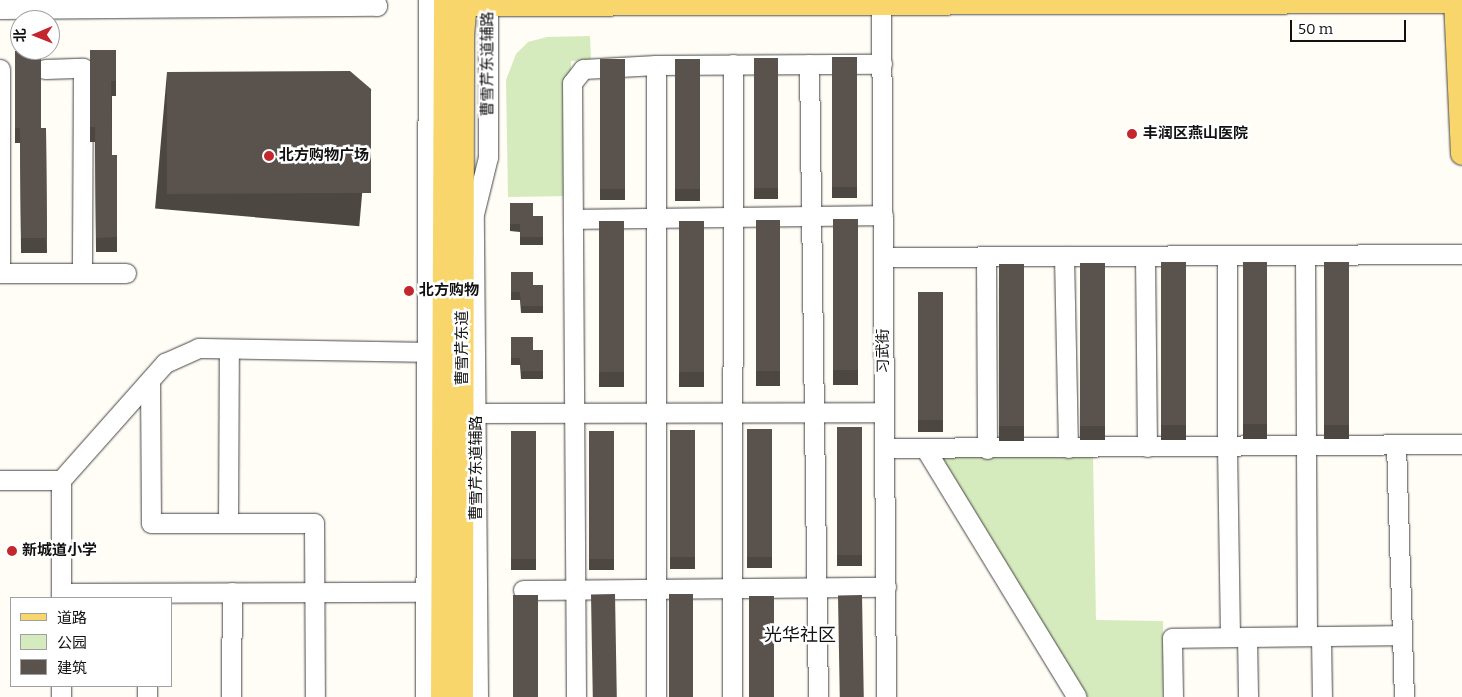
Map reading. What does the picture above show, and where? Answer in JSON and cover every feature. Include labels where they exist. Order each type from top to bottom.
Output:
[{"type":"main road","points":[[450,2],[881,5],[1457,1],[1462,154]]},
{"type":"main road","name":"曹雪芹东道","points":[[442,697],[435,352],[450,2]]},
{"type":"main road","name":"曹雪芹东道","points":[[450,2],[462,697]]},
{"type":"street","points":[[0,9],[377,6],[375,0]]},
{"type":"street","name":"曹雪芹东道辅路","points":[[478,697],[474,214],[488,157],[488,3]]},
{"type":"street","name":"习武街","points":[[881,5],[886,697]]},
{"type":"street","points":[[576,697],[572,83],[584,69],[656,64],[882,64]]},
{"type":"street","points":[[656,64],[656,697]]},
{"type":"street","points":[[732,697],[733,64]]},
{"type":"street","points":[[810,64],[818,697]]},
{"type":"street","points":[[45,69],[83,68],[82,272]]},
{"type":"street","points":[[0,69],[0,273],[126,273]]},
{"type":"street","points":[[574,219],[883,215]]},
{"type":"street","points":[[883,257],[1462,254]]},
{"type":"street","points":[[1305,255],[1306,445],[1314,636],[1322,697]]},
{"type":"street","points":[[1064,256],[1068,448]]},
{"type":"street","points":[[1145,256],[1147,447]]},
{"type":"street","points":[[1227,256],[1227,446],[1239,637],[1248,697]]},
{"type":"street","points":[[986,257],[987,449]]},
{"type":"street","points":[[425,697],[426,592],[435,352],[198,348],[165,363],[61,480],[61,596],[232,592],[426,592]]},
{"type":"street","points":[[228,523],[229,349]]},
{"type":"street","points":[[150,380],[151,523],[314,523],[314,697]]},
{"type":"street","points":[[477,413],[884,412]]},
{"type":"street","points":[[1396,444],[1404,697]]},
{"type":"street","points":[[884,448],[926,450],[1462,444]]},
{"type":"street","points":[[926,450],[1077,697]]},
{"type":"street","points":[[0,480],[61,480]]},
{"type":"street","points":[[523,590],[886,588]]},
{"type":"street","points":[[231,697],[232,592]]},
{"type":"street","points":[[1173,697],[1172,638],[1402,635]]},
{"type":"green space","points":[[590,36],[591,60],[571,61],[573,196],[508,197],[506,80],[516,54],[528,42],[547,37]]},
{"type":"green space","points":[[922,454],[1093,455],[1096,620],[1163,621],[1163,697],[1074,697]]},
{"type":"building","points":[[90,50],[116,50],[116,81],[111,81],[112,155],[117,155],[117,237],[96,238],[95,127],[90,127]]},
{"type":"building","points":[[832,57],[857,57],[857,187],[832,187]]},
{"type":"building","points":[[754,58],[778,58],[778,188],[754,188]]},
{"type":"building","points":[[600,59],[625,59],[625,189],[600,189]]},
{"type":"building","points":[[675,59],[700,59],[700,189],[675,189]]},
{"type":"building","points":[[15,60],[41,60],[41,128],[46,128],[47,238],[21,238],[20,128],[15,128]]},
{"type":"building","name":"北方购物广场","points":[[350,71],[371,89],[371,193],[167,194],[167,72]]},
{"type":"building","points":[[510,203],[533,203],[533,216],[543,216],[543,237],[520,237],[520,224],[510,224]]},
{"type":"building","points":[[833,219],[858,219],[858,370],[833,370]]},
{"type":"building","points":[[756,220],[780,220],[780,371],[756,371]]},
{"type":"building","points":[[599,221],[624,221],[624,372],[599,372]]},
{"type":"building","points":[[679,221],[704,221],[704,372],[679,372]]},
{"type":"building","points":[[1161,262],[1186,262],[1186,425],[1161,425]]},
{"type":"building","points":[[1243,262],[1267,262],[1267,424],[1243,424]]},
{"type":"building","points":[[1324,262],[1349,262],[1349,425],[1324,425]]},
{"type":"building","points":[[1080,263],[1105,263],[1105,426],[1080,426]]},
{"type":"building","points":[[999,264],[1024,264],[1024,426],[999,426]]},
{"type":"building","points":[[511,272],[533,272],[533,285],[543,285],[543,306],[521,306],[520,292],[511,292]]},
{"type":"building","points":[[918,292],[943,292],[943,420],[918,420]]},
{"type":"building","points":[[511,337],[533,337],[533,350],[543,350],[543,371],[521,371],[520,358],[511,358]]},
{"type":"building","points":[[837,427],[862,427],[862,555],[837,555]]},
{"type":"building","points":[[747,429],[772,429],[772,557],[747,557]]},
{"type":"building","points":[[670,430],[695,430],[695,557],[670,557]]},
{"type":"building","points":[[511,431],[536,431],[536,559],[511,559]]},
{"type":"building","points":[[589,431],[614,431],[614,559],[589,559]]},
{"type":"building","points":[[591,594],[615,594],[617,697],[593,697]]},
{"type":"building","points":[[669,594],[693,594],[693,697],[669,697]]},
{"type":"building","points":[[513,595],[538,595],[538,697],[513,697]]},
{"type":"building","points":[[838,595],[862,595],[864,697],[840,697]]},
{"type":"building","points":[[749,596],[774,596],[774,697],[749,697]]},
{"type":"place","name":"丰润区燕山医院","points":[[1132,134]]},
{"type":"place","name":"北方购物广场","points":[[269,156]]},
{"type":"place","name":"北方购物","points":[[409,291]]},
{"type":"place","name":"新城道小学","points":[[12,551]]},
{"type":"district","name":"光华社区","points":[[800,635]]}]
